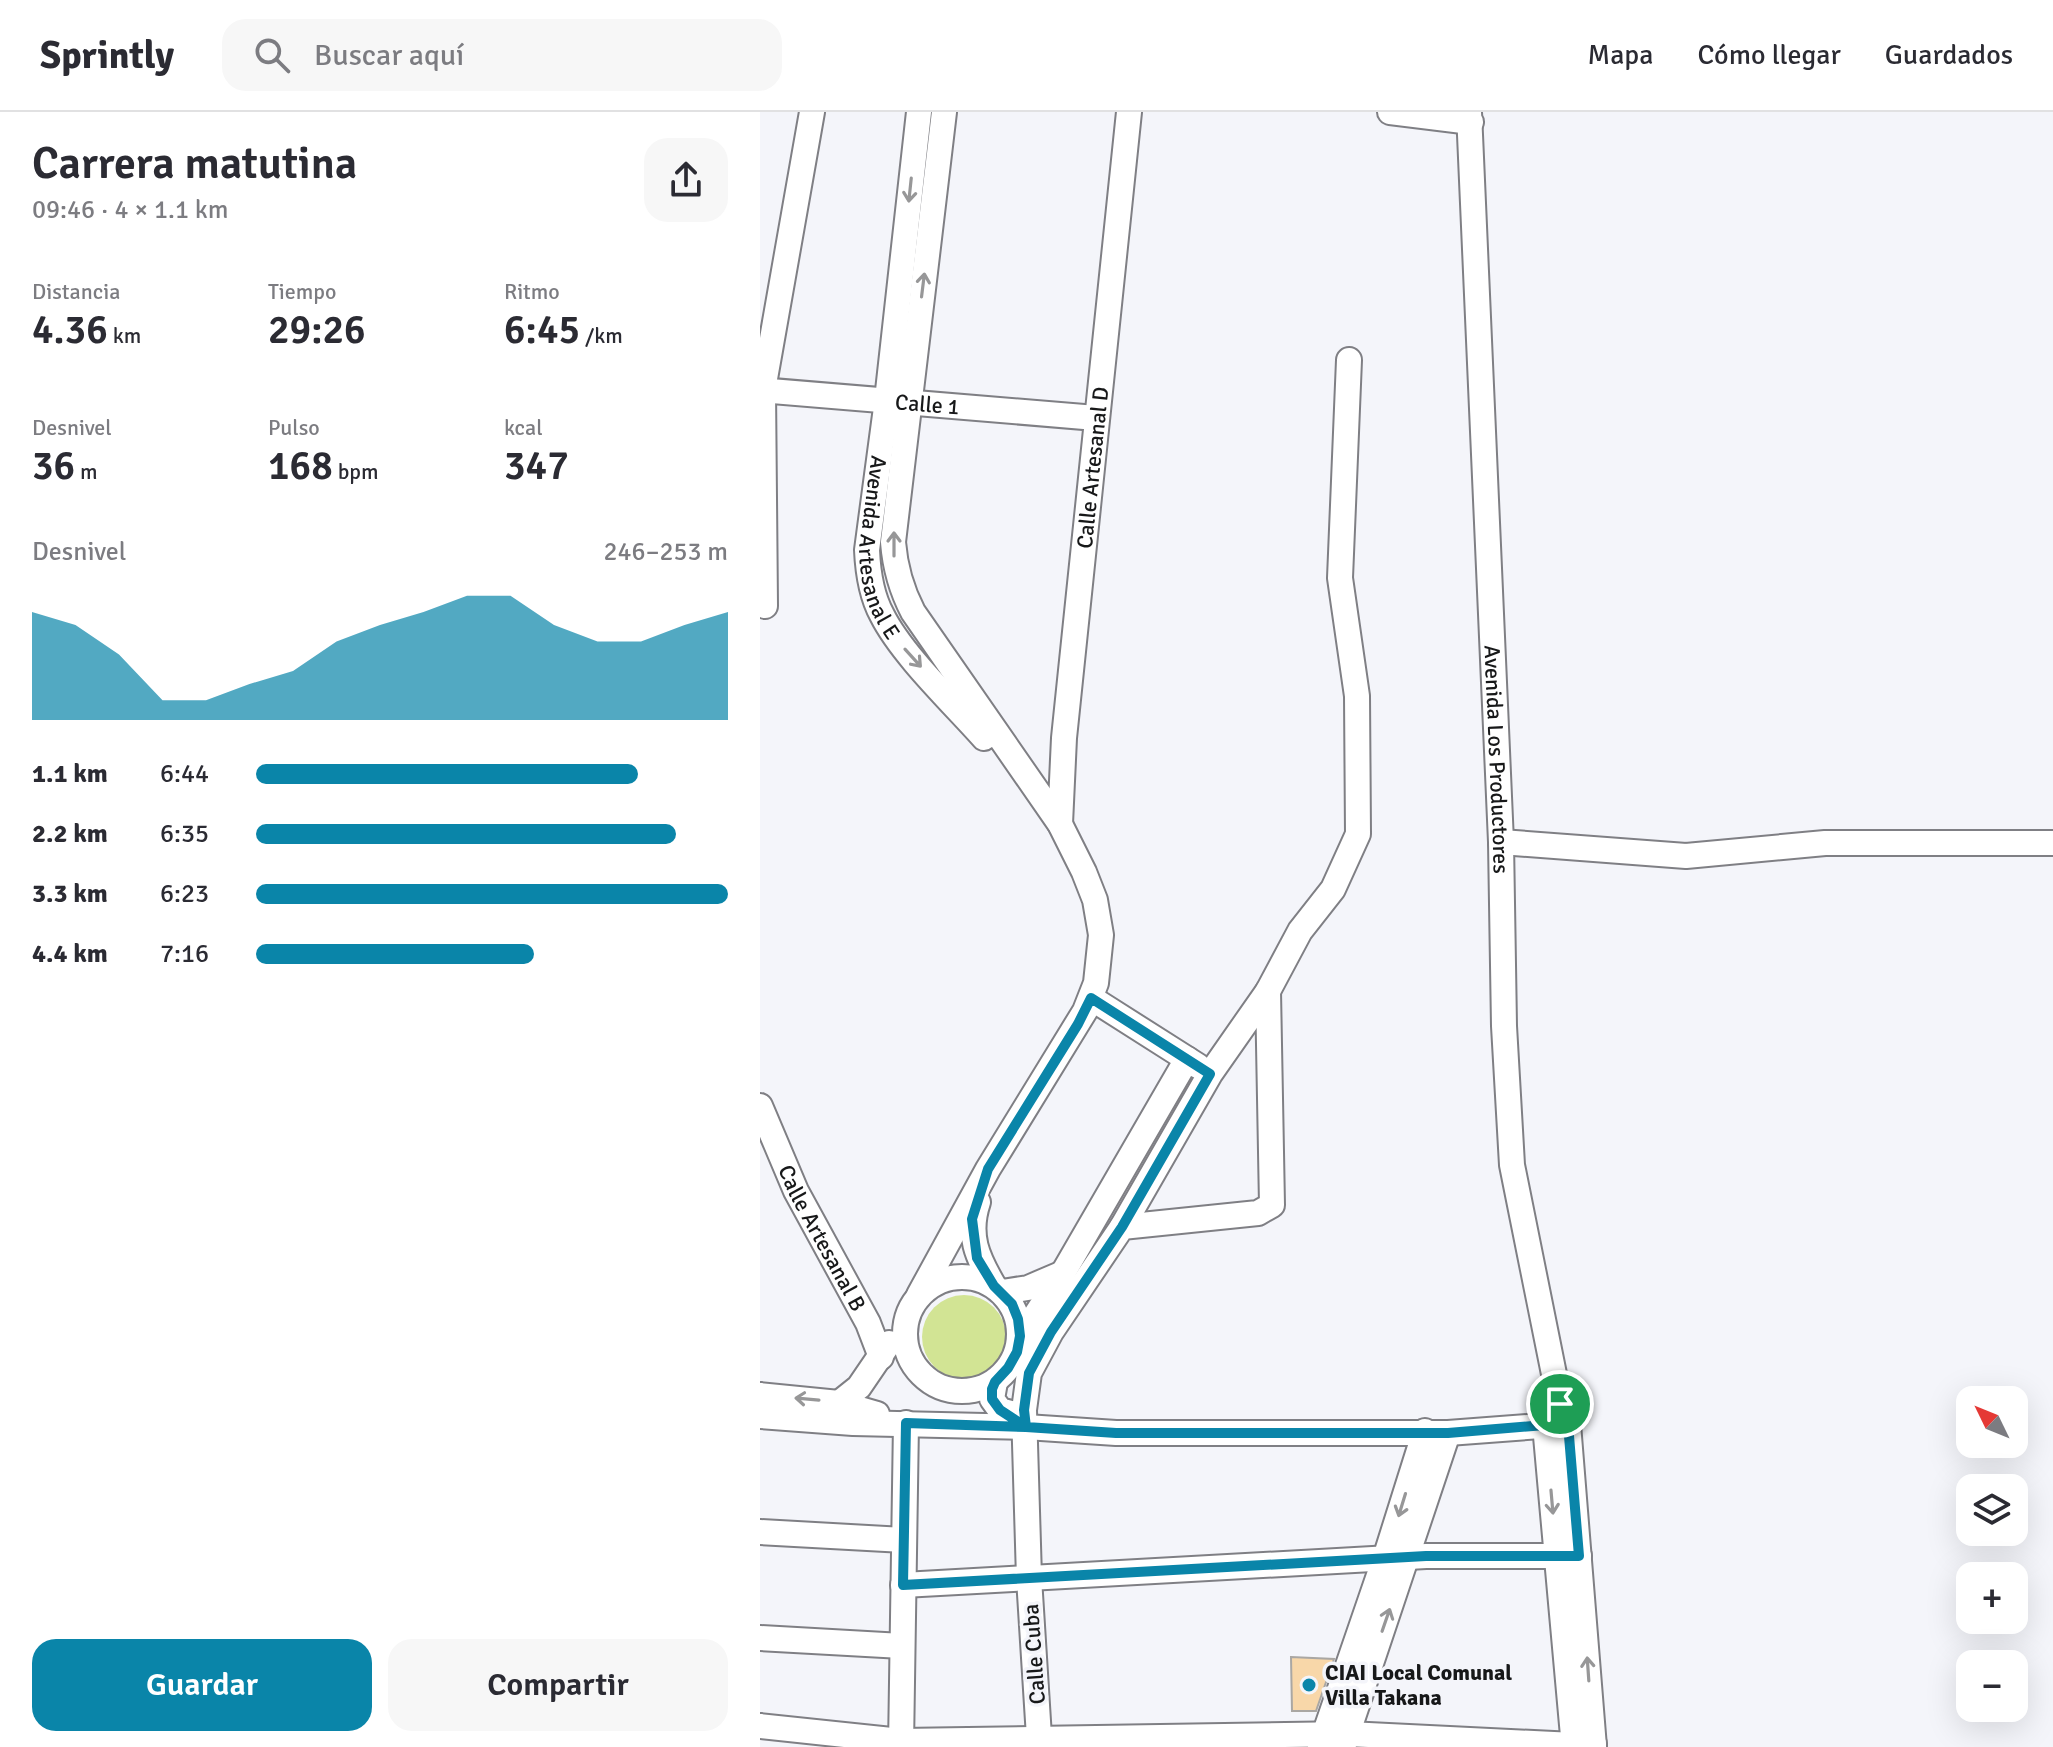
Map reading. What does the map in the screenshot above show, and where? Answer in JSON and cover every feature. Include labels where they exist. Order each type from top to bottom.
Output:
[{"type":"street","points":[[765,606],[761,390],[812,112]]},
{"type":"street","name":"Avenida Artesanal E","points":[[919,112],[898,401],[894,560],[904,595],[913,612],[1060,824],[1095,900],[1099,917],[1101,951],[1091,998],[988,1169]]},
{"type":"street","name":"Avenida Artesanal E","points":[[898,401],[944,112]]},
{"type":"street","name":"Calle Artesanal D","points":[[1060,824],[1064,738],[1129,112]]},
{"type":"street","points":[[1390,112],[1470,117]]},
{"type":"street","name":"Avenida Los Productores","points":[[1470,117],[1501,842],[1504,1026],[1512,1165],[1558,1417],[1584,1746]]},
{"type":"street","points":[[1012,1418],[1029,1373],[1051,1332],[1122,1227],[1210,1074],[1268,991],[1300,931],[1333,889],[1358,834],[1357,696],[1340,578],[1349,360]]},
{"type":"street","name":"Calle 1","points":[[761,390],[1096,418]]},
{"type":"street","points":[[1501,842],[1686,856],[1825,843],[2053,843]]},
{"type":"street","points":[[1122,1227],[1258,1213],[1272,1205],[1268,991]]},
{"type":"street","points":[[1091,998],[1210,1074]]},
{"type":"street","points":[[918,1424],[952,1417],[1008,1368],[1031,1322],[1063,1273],[1187,1059]]},
{"type":"street","name":"Calle Artesanal B","points":[[760,1106],[796,1191],[868,1323],[881,1357]]},
{"type":"street","points":[[988,1169],[972,1219],[977,1258],[1012,1304],[1020,1336],[1017,1352]]},
{"type":"street","points":[[836,1412],[881,1357],[988,1169]]},
{"type":"street","points":[[1063,1273],[1028,1288],[998,1289],[979,1279],[963,1276],[947,1278],[932,1285],[914,1303],[905,1327],[905,1344],[914,1366],[965,1408],[1116,1433],[1436,1432],[1558,1417]]},
{"type":"street","points":[[868,1323],[894,1335]]},
{"type":"street","points":[[932,1383],[960,1392],[975,1391],[992,1383]]},
{"type":"street","points":[[992,1383],[992,1399],[1012,1418]]},
{"type":"street","points":[[761,1400],[918,1424],[1012,1418]]},
{"type":"street","name":"Calle Cuba","points":[[1012,1418],[1029,1578],[1039,1737]]},
{"type":"street","points":[[901,1744],[904,1540],[918,1424]]},
{"type":"street","points":[[1334,1741],[1436,1432]]},
{"type":"street","points":[[760,1532],[904,1540]]},
{"type":"street","points":[[903,1585],[1396,1559],[1568,1556]]},
{"type":"street","points":[[760,1638],[902,1646]]},
{"type":"street","points":[[760,1726],[901,1744],[1039,1737],[1584,1746]]},
{"type":"green space","points":[[964,1295],[980,1298],[994,1307],[1003,1321],[1006,1337],[1003,1353],[994,1367],[980,1376],[964,1379],[948,1376],[934,1367],[925,1353],[922,1337],[925,1321],[934,1307],[948,1298]]},
{"type":"building","name":"CIAI Local Comunal Villa Takana","points":[[1291,1657],[1334,1659],[1316,1711],[1292,1711]]},
{"type":"place","name":"CIAI Local Comunal Villa Takana","points":[[1309,1685]]},
{"type":"route","points":[[1560,1404],[1545,1425],[1448,1433],[1116,1433],[1026,1427],[1000,1410],[992,1399],[992,1389],[1017,1352],[1020,1336],[1018,1319],[1012,1304],[994,1286],[977,1258],[972,1219],[988,1169],[1091,998],[1210,1074],[1122,1227],[1051,1332],[1029,1373],[1024,1410],[1026,1427],[906,1423],[903,1585],[1426,1556],[1579,1556],[1568,1424],[1560,1404]]}]
